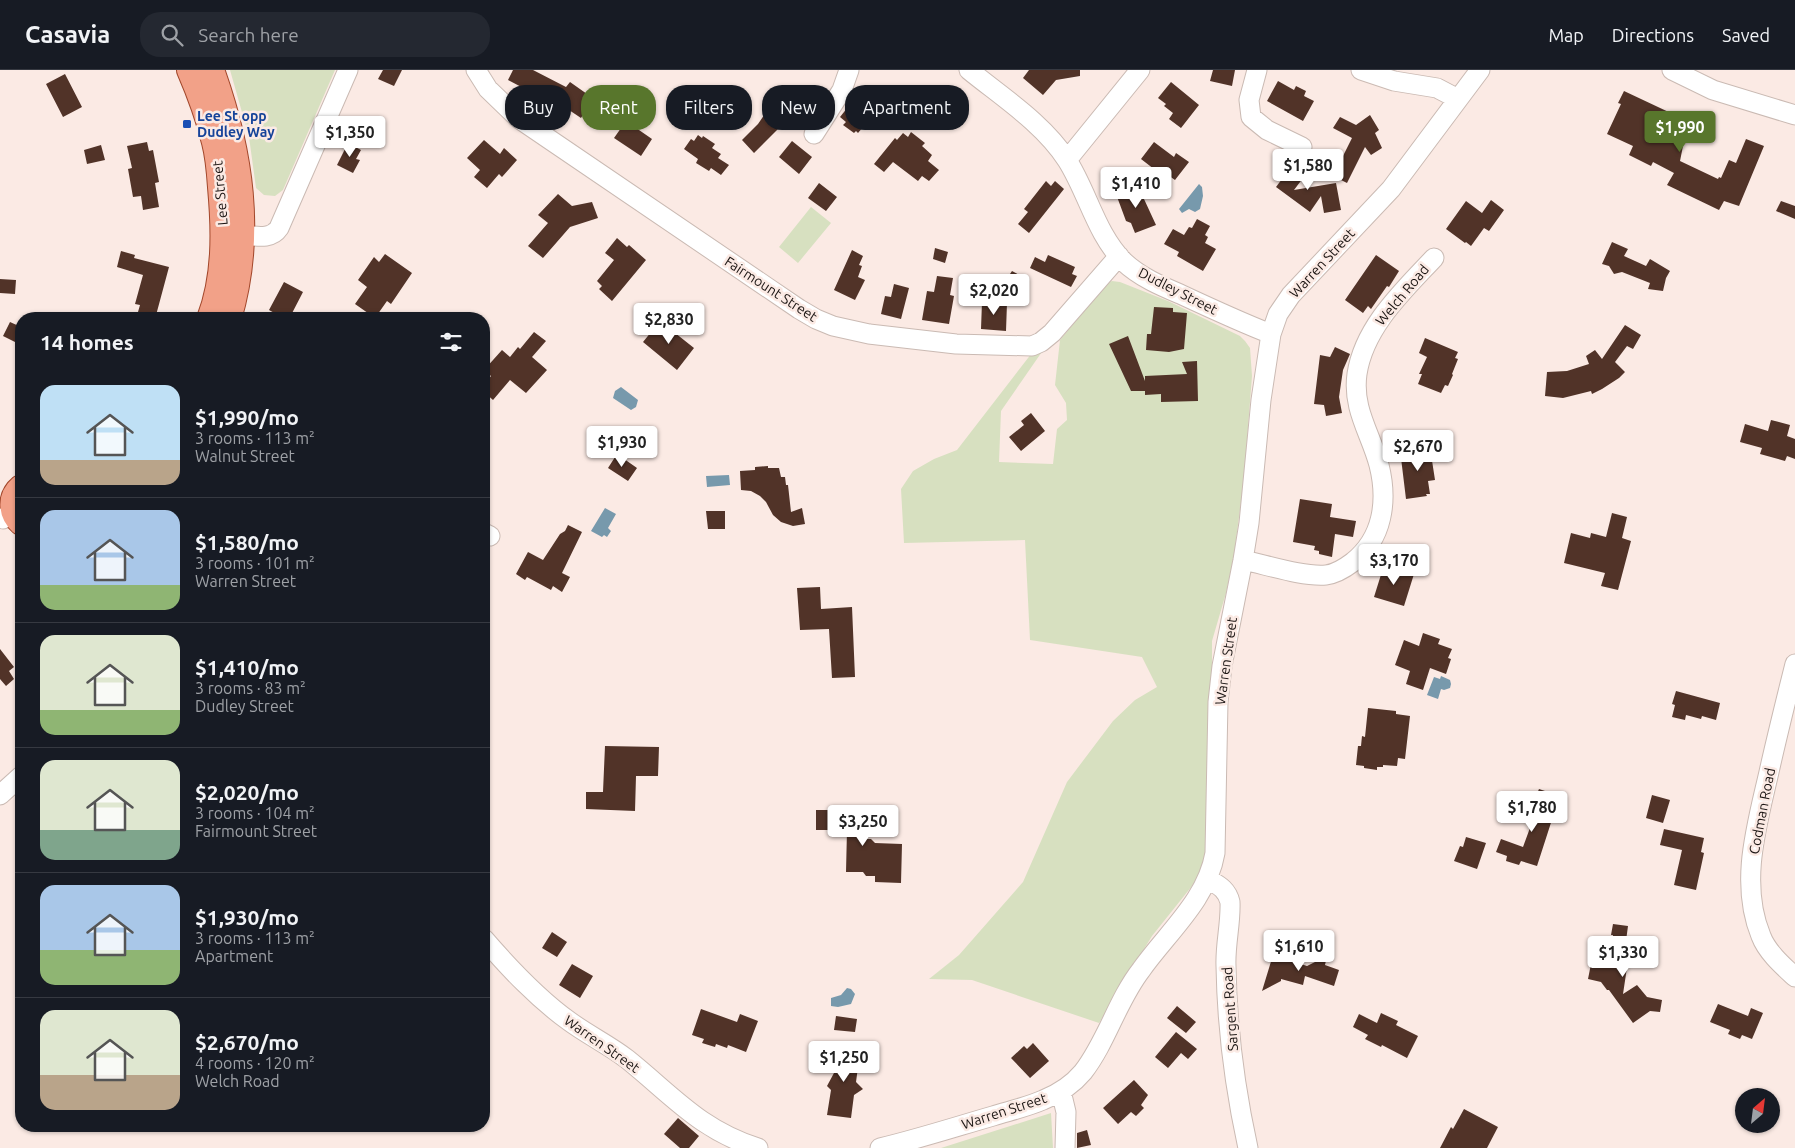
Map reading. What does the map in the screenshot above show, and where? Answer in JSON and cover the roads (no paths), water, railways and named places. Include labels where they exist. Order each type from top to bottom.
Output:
[{"type":"main road","name":"Lee Street","points":[[195,71],[221,96],[235,152],[240,188],[243,235],[238,282],[231,312]]},
{"type":"main road","name":"Lee Street","points":[[195,71],[214,142],[221,197],[223,236],[221,272],[211,312]]},
{"type":"main road","points":[[0,486],[15,483]]},
{"type":"main road","points":[[9,521],[14,515],[13,504],[15,494]]},
{"type":"street","points":[[243,235],[266,237],[274,234],[279,228],[348,70]]},
{"type":"street","name":"Fairmount Street","points":[[476,70],[488,89],[518,118],[800,310],[833,326],[869,334],[956,344],[1032,346],[1041,342],[1052,333],[1119,256]]},
{"type":"street","points":[[814,134],[842,90],[849,70]]},
{"type":"street","name":"Dudley Street","points":[[969,70],[1046,132],[1067,160],[1111,247],[1135,271],[1150,280],[1271,334]]},
{"type":"street","points":[[1067,160],[1140,70]]},
{"type":"street","points":[[1257,70],[1249,100],[1250,117],[1267,130],[1302,148]]},
{"type":"street","points":[[1361,70],[1385,79],[1440,89],[1458,99]]},
{"type":"street","name":"Warren Street","points":[[880,1148],[1044,1100],[1076,1080],[1084,1071],[1140,970],[1185,914],[1208,878],[1214,860],[1216,837],[1218,702],[1221,675],[1249,522],[1261,400],[1271,334],[1278,314],[1291,295],[1391,189],[1480,70]]},
{"type":"street","points":[[1672,70],[1713,90],[1795,115]]},
{"type":"street","name":"Welch Road","points":[[1243,560],[1304,573],[1327,575],[1337,572],[1351,563],[1362,555],[1371,543],[1381,521],[1383,497],[1378,464],[1359,409],[1356,394],[1357,372],[1366,344],[1379,321],[1395,300],[1434,258]]},
{"type":"street","name":"Codman Road","points":[[1795,664],[1754,838],[1750,882],[1761,937],[1776,958],[1795,977]]},
{"type":"street","points":[[0,795],[15,781]]},
{"type":"street","name":"Sargent Road","points":[[1208,878],[1223,888],[1230,902],[1226,964],[1227,1014],[1239,1102],[1248,1148]]},
{"type":"street","name":"Warren Street","points":[[490,945],[534,993],[561,1016],[626,1058],[705,1124],[727,1136],[758,1148]]},
{"type":"street","points":[[1061,1091],[1066,1112],[1065,1148]]},
{"type":"water","points":[[1199,184],[1202,187],[1203,196],[1200,209],[1195,212],[1189,209],[1182,213],[1179,209]]},
{"type":"water","points":[[621,387],[638,400],[636,407],[631,410],[613,398],[615,391]]},
{"type":"water","points":[[729,475],[730,485],[707,487],[706,476]]},
{"type":"water","points":[[605,508],[616,514],[608,528],[611,531],[607,537],[604,535],[602,537],[591,531]]},
{"type":"water","points":[[1441,676],[1450,680],[1450,688],[1441,689],[1438,699],[1427,695],[1434,677],[1440,679]]},
{"type":"water","points":[[847,988],[851,989],[855,994],[851,1004],[838,1007],[831,1006],[831,998],[841,995]]},
{"type":"place","name":"Lee St opp Dudley Way","points":[[187,124]]}]
